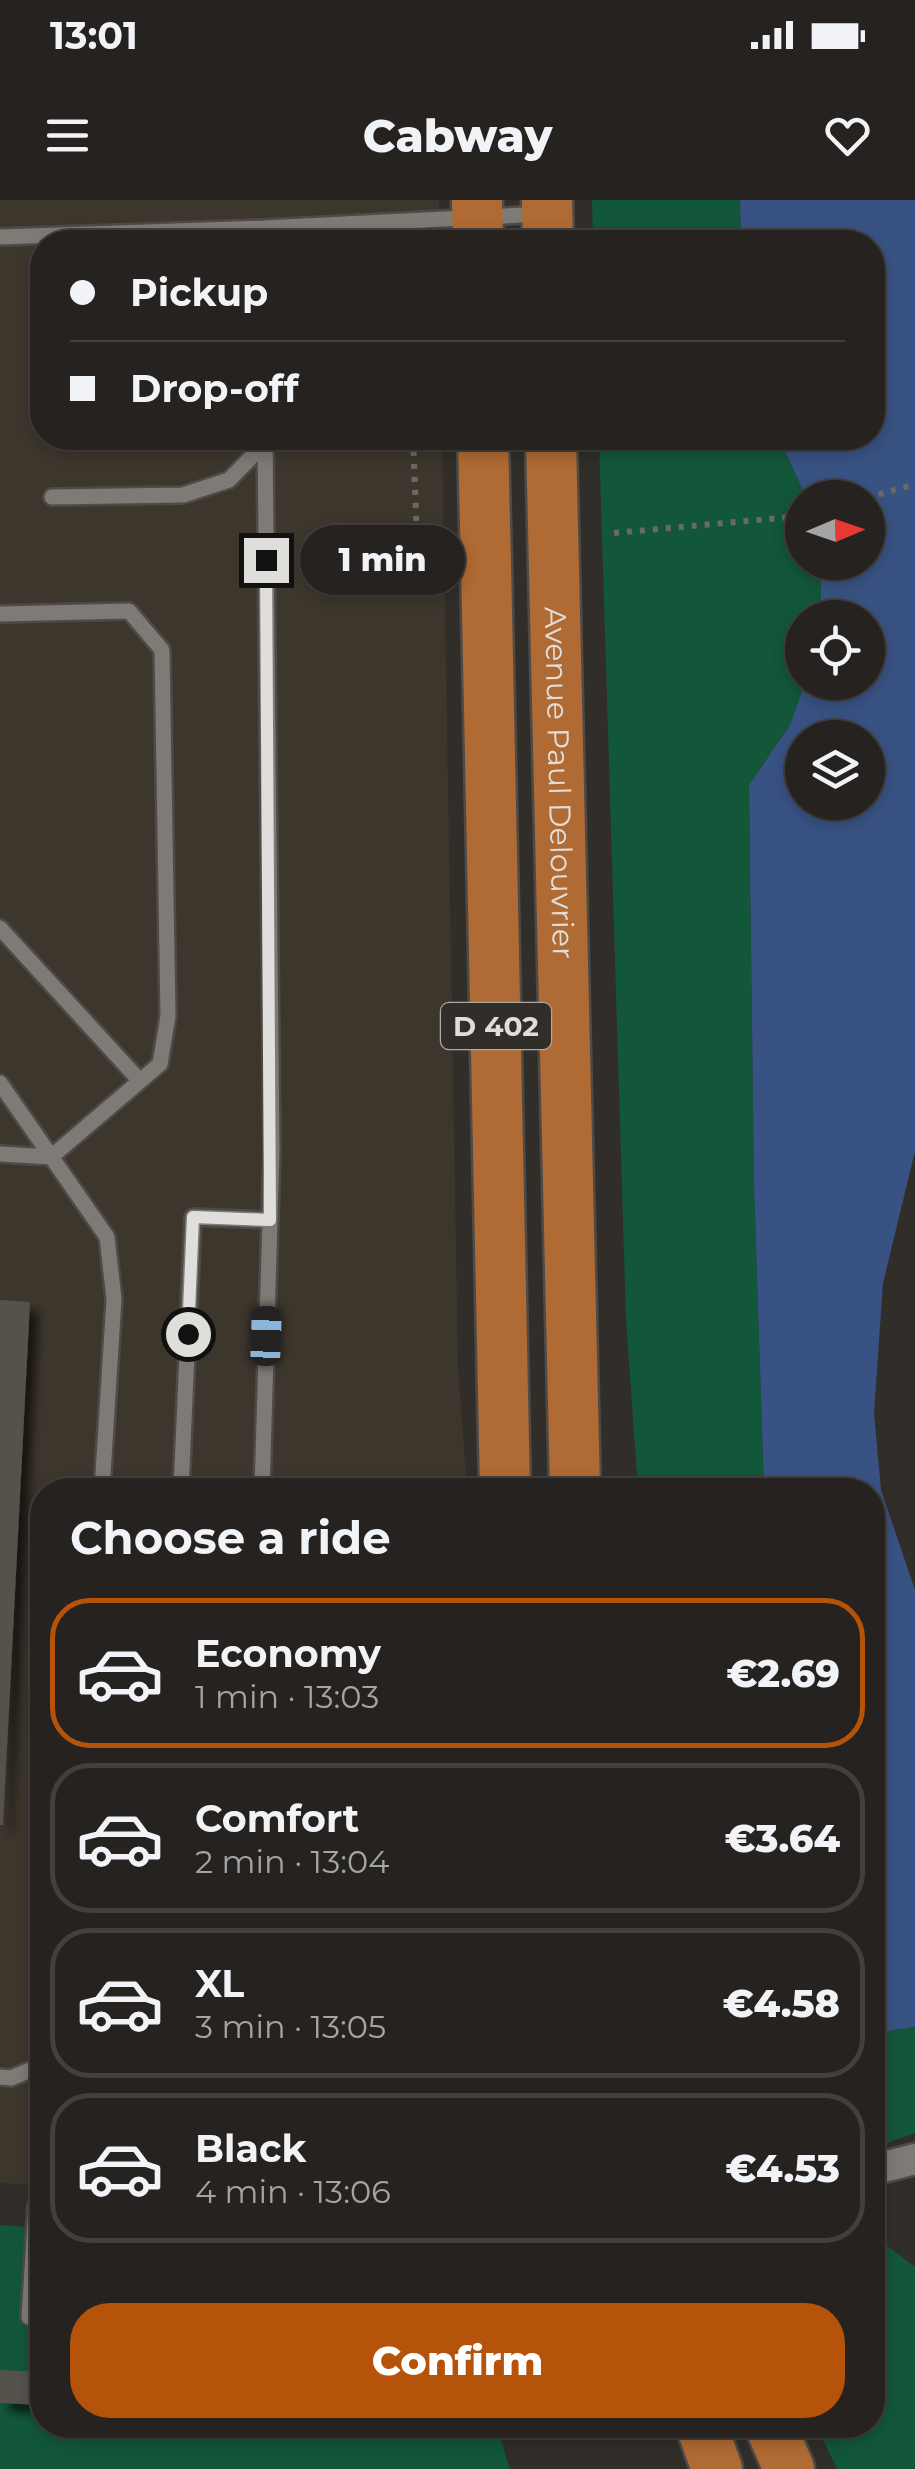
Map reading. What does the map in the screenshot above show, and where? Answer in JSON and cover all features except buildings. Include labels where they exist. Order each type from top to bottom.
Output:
[{"type":"main road","name":"D 402","points":[[483,450],[505,1478]]},
{"type":"main road","name":"Avenue Paul Delouvrier","points":[[552,450],[575,1478]]},
{"type":"main road","points":[[706,2438],[717,2469]]},
{"type":"main road","points":[[776,2438],[789,2469]]},
{"type":"street","points":[[885,2167],[915,2159]]},
{"type":"lane","points":[[335,230],[547,219]]},
{"type":"lane","points":[[0,237],[30,237]]},
{"type":"lane","points":[[52,496],[183,495],[229,480],[256,450]]},
{"type":"lane","points":[[262,1478],[270,1220],[265,450]]},
{"type":"lane","points":[[0,614],[129,612],[162,650],[168,1016],[160,1064],[51,1157],[0,1154]]},
{"type":"lane","points":[[0,928],[140,1080]]},
{"type":"lane","points":[[0,1084],[106,1237],[114,1299],[103,1478]]},
{"type":"lane","points":[[182,1478],[193,1217],[270,1220]]},
{"type":"lane","points":[[0,2077],[11,2078],[30,2070]]},
{"type":"lane","points":[[30,2272],[30,2317]]},
{"type":"path","points":[[413,450],[414,524],[417,540],[428,548]]},
{"type":"path","points":[[885,493],[915,484]]},
{"type":"path","points":[[614,533],[785,520]]},
{"type":"shaded area","points":[[0,200],[439,200],[439,230],[30,230],[30,450],[442,450],[458,1367],[466,1478],[30,1478],[30,2185],[0,2183]]},
{"type":"green space","points":[[592,200],[740,200],[741,230],[593,230]]},
{"type":"green space","points":[[599,450],[784,450],[798,480],[785,480],[785,580],[821,580],[821,600],[785,600],[785,700],[799,700],[792,720],[785,720],[785,732],[749,785],[754,1183],[764,1478],[637,1478],[626,1318]]},
{"type":"green space","points":[[915,2027],[915,2133],[885,2144],[885,2030]]},
{"type":"green space","points":[[0,2225],[30,2227],[30,2438],[500,2438],[510,2469],[0,2469]]},
{"type":"green space","points":[[885,2244],[915,2267],[915,2469],[837,2469],[822,2438],[885,2438]]},
{"type":"water","points":[[740,200],[915,200],[915,1151],[883,1283],[874,1413],[880,1478],[764,1478],[754,1183],[749,785],[785,732],[785,820],[885,820],[885,720],[792,720],[799,700],[885,700],[885,600],[821,600],[821,580],[885,580],[885,480],[798,480],[784,450],[885,450],[885,230],[741,230]]},
{"type":"water","points":[[885,1502],[915,1590],[915,2027],[885,2030]]},
{"type":"route","points":[[188,1334],[193,1217],[270,1220],[266,560]]}]
